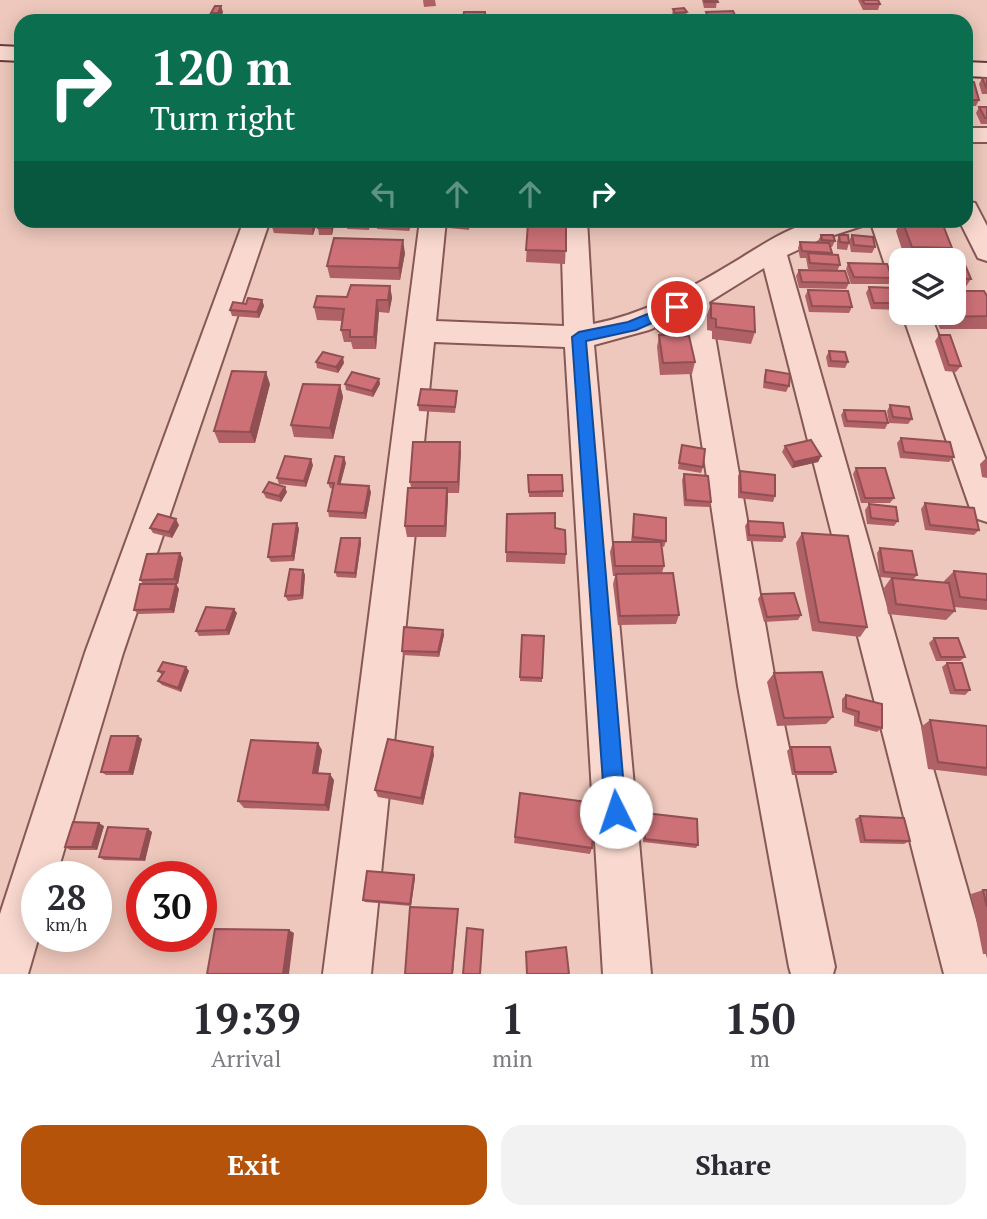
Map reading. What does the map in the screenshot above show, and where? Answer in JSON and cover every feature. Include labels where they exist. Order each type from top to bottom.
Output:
[{"type":"street","points":[[973,223],[987,252]]},
{"type":"street","points":[[4,974],[104,653],[254,228]]},
{"type":"street","points":[[347,974],[432,228]]},
{"type":"street","points":[[574,228],[579,337],[627,974]]},
{"type":"street","points":[[421,331],[579,337],[631,327],[694,298],[772,250],[826,228]]},
{"type":"street","points":[[886,228],[893,248]]},
{"type":"street","points":[[772,250],[968,974]]},
{"type":"street","points":[[694,298],[757,686],[812,967]]},
{"type":"street","points":[[920,325],[987,508]]},
{"type":"building","points":[[862,0],[878,0],[880,4],[865,4]]},
{"type":"building","points":[[215,6],[221,6],[218,13],[211,13]]},
{"type":"building","points":[[684,8],[687,12],[675,13],[673,9]]},
{"type":"building","points":[[733,11],[734,14],[707,14],[706,12]]},
{"type":"building","points":[[464,12],[485,12],[485,14]]},
{"type":"building","points":[[973,82],[974,82],[979,100],[973,100]]},
{"type":"building","points":[[979,107],[987,107],[987,118],[985,118]]},
{"type":"building","points":[[528,228],[566,228],[566,251],[526,250]]},
{"type":"building","points":[[905,228],[944,228],[952,248],[912,247]]},
{"type":"building","points":[[821,235],[833,235],[835,241],[822,240]]},
{"type":"building","points":[[839,235],[848,235],[849,243],[840,242]]},
{"type":"building","points":[[852,235],[873,237],[875,247],[854,245]]},
{"type":"building","points":[[334,238],[403,240],[399,268],[327,266]]},
{"type":"building","points":[[800,242],[829,243],[832,253],[802,251]]},
{"type":"building","points":[[808,253],[838,255],[840,265],[810,263]]},
{"type":"building","points":[[848,263],[887,264],[889,270],[889,278],[854,277]]},
{"type":"building","points":[[799,270],[845,271],[849,283],[802,282]]},
{"type":"building","points":[[351,285],[390,286],[388,300],[377,300],[374,337],[350,337],[350,330],[341,330],[344,309],[314,307],[317,296],[347,297]]},
{"type":"building","points":[[869,287],[889,288],[889,303],[874,303]]},
{"type":"building","points":[[808,290],[848,291],[852,307],[812,306]]},
{"type":"building","points":[[966,291],[984,291],[987,296],[987,316],[966,317]]},
{"type":"building","points":[[248,298],[262,300],[257,312],[230,310],[233,302],[246,304]]},
{"type":"building","points":[[711,303],[754,307],[755,332],[716,327],[716,319],[711,318]]},
{"type":"building","points":[[677,312],[686,320],[665,331],[656,322]]},
{"type":"building","points":[[659,335],[689,336],[695,362],[663,363]]},
{"type":"building","points":[[939,335],[950,335],[961,366],[949,365]]},
{"type":"building","points":[[829,351],[845,352],[848,362],[831,361]]},
{"type":"building","points":[[323,352],[343,357],[336,367],[316,362]]},
{"type":"building","points":[[766,370],[790,374],[789,386],[765,382]]},
{"type":"building","points":[[232,371],[266,372],[250,432],[214,431]]},
{"type":"building","points":[[352,372],[379,379],[372,391],[345,384]]},
{"type":"building","points":[[303,384],[340,385],[330,428],[291,425]]},
{"type":"building","points":[[421,389],[457,391],[455,407],[418,405]]},
{"type":"building","points":[[890,405],[909,407],[912,419],[893,417]]},
{"type":"building","points":[[844,410],[885,411],[888,423],[847,421]]},
{"type":"building","points":[[901,438],[950,442],[954,457],[904,452]]},
{"type":"building","points":[[811,440],[821,456],[794,462],[785,446]]},
{"type":"building","points":[[413,442],[460,442],[458,482],[410,482]]},
{"type":"building","points":[[682,445],[705,449],[703,467],[679,463]]},
{"type":"building","points":[[285,456],[311,459],[304,481],[277,478]]},
{"type":"building","points":[[335,456],[344,457],[338,484],[369,486],[364,513],[328,511],[334,483],[328,483]]},
{"type":"building","points":[[856,468],[885,468],[894,498],[865,498]]},
{"type":"building","points":[[740,471],[775,475],[775,496],[741,492]]},
{"type":"building","points":[[684,474],[708,476],[711,502],[686,500]]},
{"type":"building","points":[[528,475],[562,475],[563,491],[529,492]]},
{"type":"building","points":[[269,482],[285,487],[279,496],[263,492]]},
{"type":"building","points":[[408,488],[447,488],[445,526],[405,526]]},
{"type":"building","points":[[925,503],[974,508],[979,530],[930,525]]},
{"type":"building","points":[[869,504],[896,507],[898,521],[871,518]]},
{"type":"building","points":[[555,513],[555,528],[565,530],[566,554],[506,552],[507,514]]},
{"type":"building","points":[[158,514],[176,519],[169,532],[150,528]]},
{"type":"building","points":[[634,514],[666,518],[666,541],[633,537]]},
{"type":"building","points":[[748,521],[783,523],[785,537],[749,535]]},
{"type":"building","points":[[297,523],[292,556],[268,557],[273,524]]},
{"type":"building","points":[[802,533],[848,536],[867,627],[819,622]]},
{"type":"building","points":[[341,538],[360,538],[355,573],[335,572]]},
{"type":"building","points":[[613,542],[661,542],[664,566],[615,566]]},
{"type":"building","points":[[880,548],[912,551],[917,575],[884,572]]},
{"type":"building","points":[[180,553],[174,579],[140,580],[147,554]]},
{"type":"building","points":[[290,569],[303,570],[301,595],[285,596]]},
{"type":"building","points":[[954,571],[987,574],[987,600],[960,597]]},
{"type":"building","points":[[673,573],[679,615],[620,616],[616,574]]},
{"type":"building","points":[[892,578],[949,583],[955,611],[896,604]]},
{"type":"building","points":[[140,584],[176,584],[170,609],[134,610]]},
{"type":"building","points":[[794,593],[801,615],[767,617],[761,594]]},
{"type":"building","points":[[206,607],[234,609],[226,630],[196,631]]},
{"type":"building","points":[[404,627],[443,630],[438,652],[402,651]]},
{"type":"building","points":[[522,635],[544,636],[542,678],[520,677]]},
{"type":"building","points":[[934,638],[958,638],[965,657],[941,657]]},
{"type":"building","points":[[163,662],[186,667],[178,688],[158,681],[164,672],[158,671]]},
{"type":"building","points":[[947,663],[962,663],[970,690],[955,690]]},
{"type":"building","points":[[822,672],[833,717],[784,718],[774,673]]},
{"type":"building","points":[[846,695],[882,704],[882,728],[858,722],[859,712],[846,708]]},
{"type":"building","points":[[930,720],[987,726],[987,768],[938,762]]},
{"type":"building","points":[[111,736],[138,736],[129,772],[101,772]]},
{"type":"building","points":[[388,739],[433,747],[421,798],[375,790]]},
{"type":"building","points":[[251,740],[318,743],[313,773],[330,774],[325,805],[238,801]]},
{"type":"building","points":[[791,747],[830,747],[836,772],[795,772]]},
{"type":"building","points":[[520,793],[595,803],[592,848],[515,837]]},
{"type":"building","points":[[645,813],[697,819],[698,845],[645,839]]},
{"type":"building","points":[[860,816],[904,818],[910,841],[865,840]]},
{"type":"building","points":[[73,822],[99,823],[92,847],[65,847]]},
{"type":"building","points":[[108,827],[148,829],[140,859],[99,857]]},
{"type":"building","points":[[367,871],[414,875],[410,904],[363,900]]},
{"type":"building","points":[[983,890],[987,890],[987,907]]},
{"type":"building","points":[[410,907],[458,909],[452,974],[405,974]]},
{"type":"building","points":[[467,928],[483,930],[480,974],[463,974]]},
{"type":"building","points":[[217,929],[289,930],[283,974],[207,974],[211,952],[217,952]]},
{"type":"building","points":[[566,947],[569,974],[527,974],[526,952]]},
{"type":"route","points":[[616,812],[579,337],[631,327],[677,307]]}]
